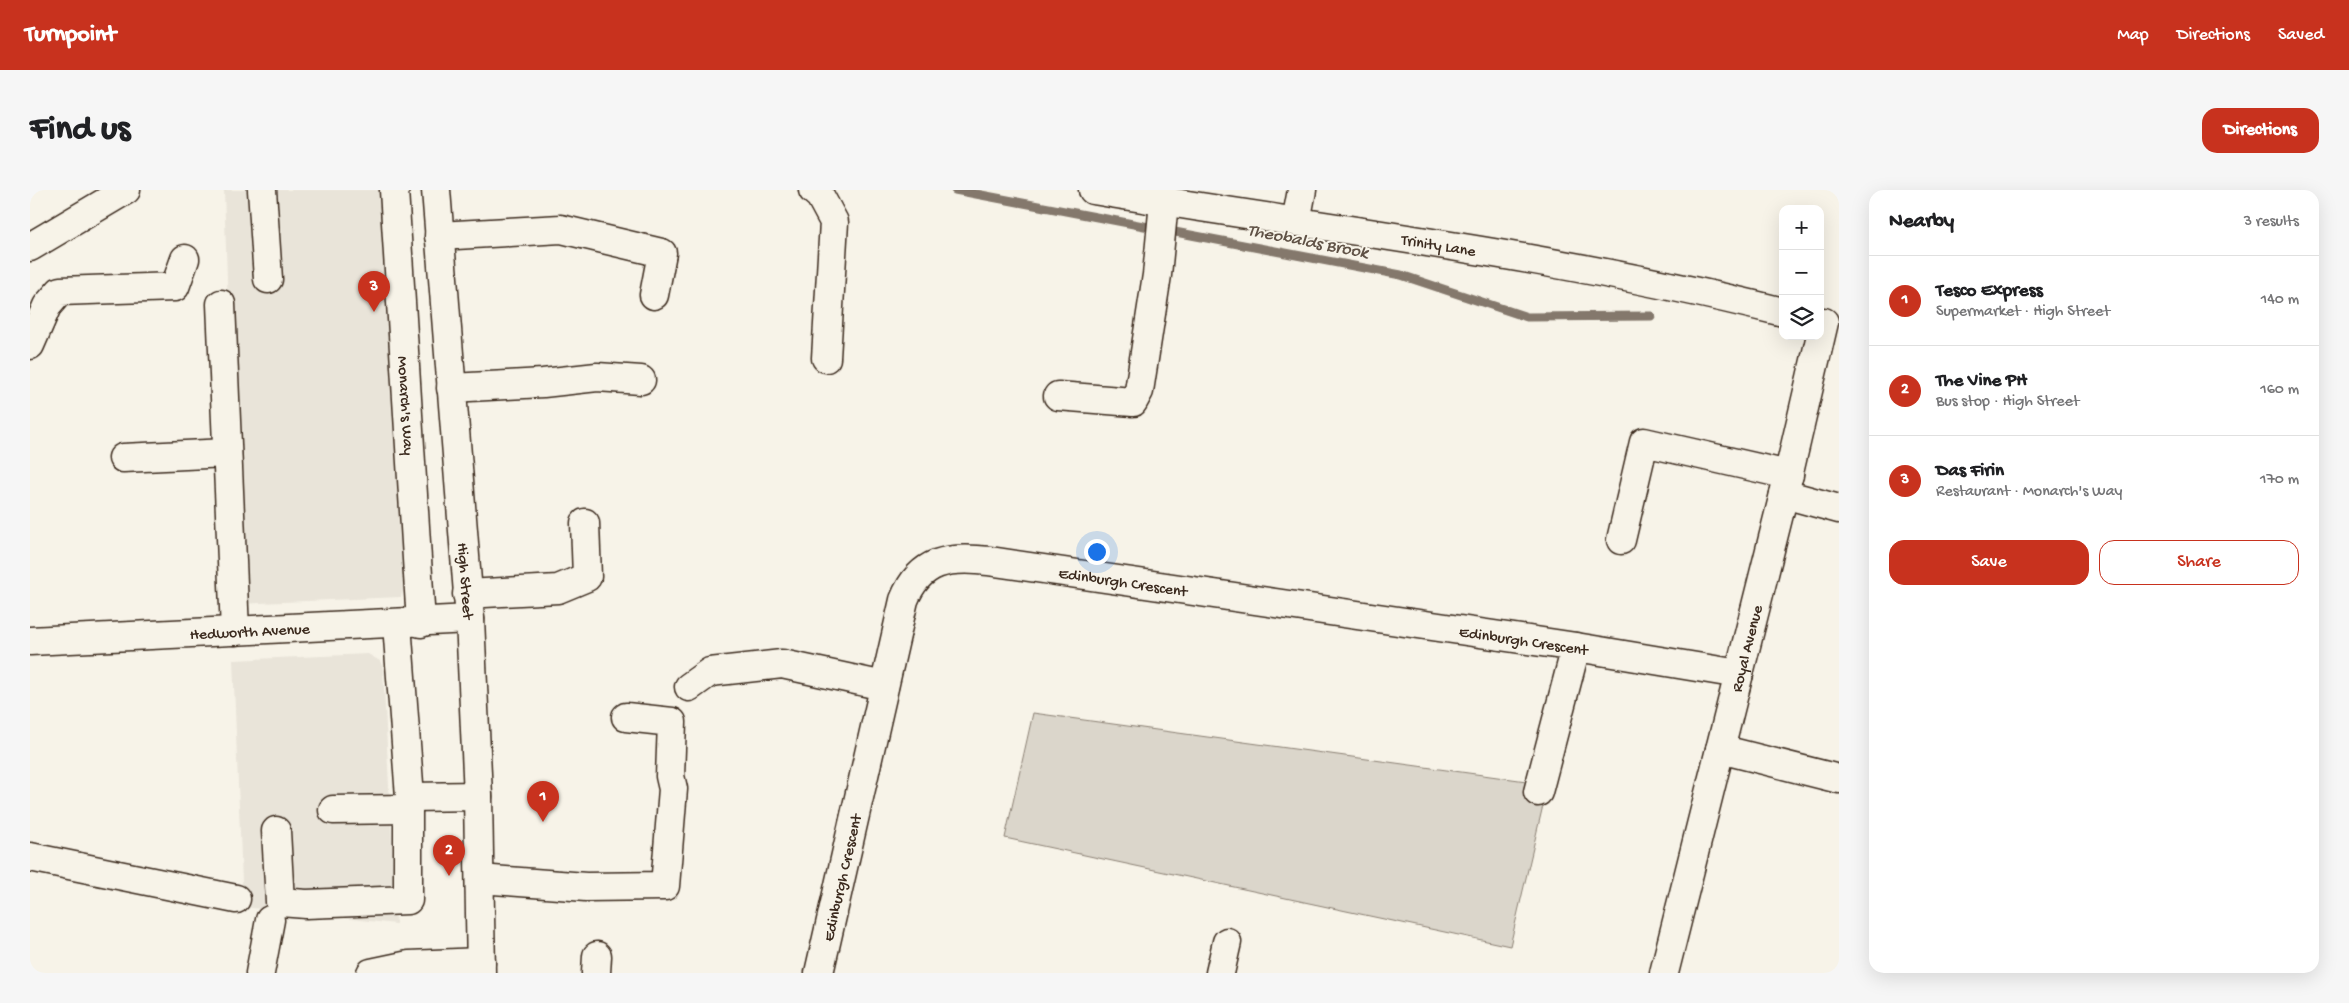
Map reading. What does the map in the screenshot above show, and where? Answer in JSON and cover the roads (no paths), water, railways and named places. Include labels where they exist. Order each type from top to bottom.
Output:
[{"type":"street","points":[[30,246],[126,190]]},
{"type":"street","points":[[262,190],[268,279]]},
{"type":"street","name":"Monarch's Way","points":[[276,832],[280,902],[306,904],[408,900],[409,623],[394,190]]},
{"type":"street","name":"High Street","points":[[436,190],[468,607],[478,796],[481,968]]},
{"type":"street","points":[[813,190],[820,196],[834,222],[826,358]]},
{"type":"street","points":[[1296,222],[1302,190]]},
{"type":"street","name":"Trinity Lane","points":[[1104,191],[1162,220],[1296,222],[1446,244],[1722,297],[1779,311]]},
{"type":"street","points":[[1058,396],[1133,402],[1139,392],[1157,275],[1162,220]]},
{"type":"street","points":[[439,236],[561,229],[662,253],[654,295]]},
{"type":"street","points":[[32,340],[47,306],[60,291],[175,287],[185,259]]},
{"type":"street","points":[[221,304],[235,631]]},
{"type":"street","name":"Royal Avenue","points":[[1664,973],[1828,323]]},
{"type":"street","points":[[451,388],[543,383],[597,377],[640,380]]},
{"type":"street","points":[[1621,540],[1644,442],[1786,484],[1839,509]]},
{"type":"street","points":[[123,458],[227,453]]},
{"type":"street","name":"Hedworth Avenue","points":[[30,641],[409,623],[468,607],[558,589],[588,577],[585,524]]},
{"type":"street","name":"Edinburgh Crescent","points":[[819,973],[904,600],[911,584],[918,576],[934,565],[953,558],[988,561],[1576,647],[1739,674]]},
{"type":"street","points":[[1538,792],[1576,647]]},
{"type":"street","points":[[689,687],[710,672],[782,664],[884,686]]},
{"type":"street","points":[[480,880],[586,887],[665,886],[673,789],[670,776],[672,722],[626,717]]},
{"type":"street","points":[[1720,749],[1839,779]]},
{"type":"street","points":[[333,810],[478,796]]},
{"type":"street","points":[[30,857],[236,899]]},
{"type":"street","points":[[264,972],[270,920]]},
{"type":"street","points":[[1220,973],[1227,942]]},
{"type":"street","points":[[371,973],[409,965],[481,968]]},
{"type":"waterway","name":"Theobalds Brook","points":[[955,190],[1401,275],[1527,317],[1651,316]]},
{"type":"place","name":"Das Firin","points":[[374,312]]},
{"type":"place","name":"Tesco Express","points":[[543,822]]},
{"type":"place","name":"The Vine PH","points":[[449,876]]}]
